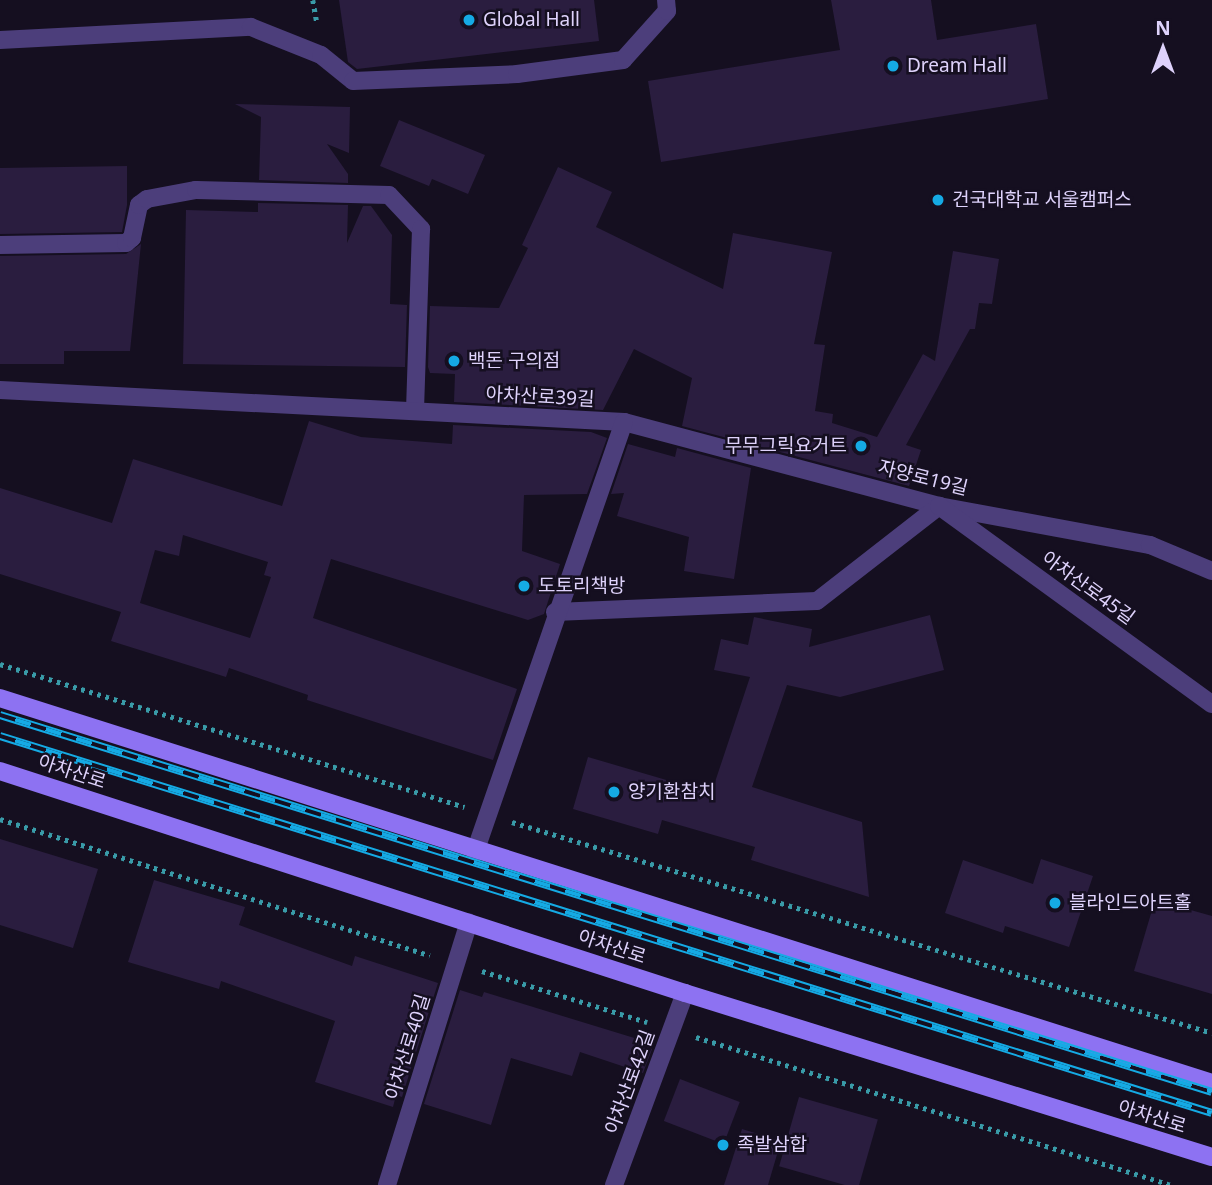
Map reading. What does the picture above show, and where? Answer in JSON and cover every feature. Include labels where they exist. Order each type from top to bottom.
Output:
[{"type":"main road","points":[[0,698],[475,852],[1212,1083]]},
{"type":"main road","name":"아차산로","points":[[0,771],[685,993],[1212,1157]]},
{"type":"street","points":[[0,40],[251,27],[321,55],[353,81],[517,74],[623,60],[667,11],[666,0]]},
{"type":"street","points":[[0,245],[126,243],[132,238],[139,205],[147,199],[196,190],[389,195],[421,229],[415,411]]},
{"type":"street","name":"아차산로39길","points":[[0,390],[624,422]]},
{"type":"street","points":[[475,852],[555,612],[624,422]]},
{"type":"street","name":"자양로19길","points":[[624,422],[939,506],[1150,545],[1212,571]]},
{"type":"street","points":[[555,612],[817,601],[939,506]]},
{"type":"street","name":"아차산로45길","points":[[939,506],[1212,704]]},
{"type":"street","name":"아차산로40길","points":[[387,1185],[469,922]]},
{"type":"street","name":"아차산로42길","points":[[614,1185],[685,993]]},
{"type":"path","points":[[0,664],[488,815],[1212,1033]]},
{"type":"path","points":[[0,819],[1171,1185]]},
{"type":"building","name":"Global Hall","points":[[339,0],[594,0],[599,41],[357,69],[348,62]]},
{"type":"building","name":"Dream Hall","points":[[831,0],[931,0],[937,40],[1036,24],[1048,99],[661,162],[648,81],[840,50]]},
{"type":"building","points":[[235,104],[350,107],[349,153],[327,144],[348,174],[348,183],[259,180],[261,117]]},
{"type":"building","points":[[399,120],[485,155],[468,194],[432,179],[429,186],[380,166]]},
{"type":"building","points":[[127,166],[127,205],[122,232],[0,234],[0,168]]},
{"type":"building","points":[[558,167],[612,192],[596,227],[723,289],[733,233],[832,252],[814,344],[825,345],[815,411],[833,414],[832,423],[877,437],[923,354],[935,361],[953,251],[999,259],[992,304],[979,303],[975,329],[970,329],[906,445],[921,450],[909,486],[682,426],[692,378],[634,349],[603,410],[454,402],[455,374],[430,373],[428,367],[430,306],[499,308],[528,248],[522,245]]},
{"type":"building","points":[[258,203],[348,205],[347,243],[363,206],[371,206],[392,235],[390,304],[407,305],[405,367],[183,364],[186,210],[258,212]]},
{"type":"building","points":[[141,244],[130,351],[64,351],[64,364],[0,364],[0,256],[126,254]]},
{"type":"building","points":[[309,421],[361,437],[452,444],[453,425],[591,432],[607,438],[587,494],[524,495],[522,551],[560,564],[544,614],[528,620],[331,559],[313,618],[517,689],[493,760],[307,700],[308,695],[229,668],[226,677],[111,641],[121,612],[0,574],[0,488],[112,523],[133,459],[282,506]],"holes":[[[183,535],[268,562],[264,575],[271,577],[250,638],[140,603],[155,550],[179,556]]]},
{"type":"building","points":[[628,444],[675,457],[677,448],[751,468],[734,579],[684,571],[689,537],[617,516],[624,493],[611,494]]},
{"type":"building","points":[[930,615],[944,670],[840,697],[787,685],[752,787],[862,822],[869,897],[751,860],[755,847],[662,820],[658,834],[573,809],[588,757],[680,784],[714,785],[750,677],[714,670],[721,639],[748,645],[754,617],[812,629],[809,647]]},
{"type":"building","points":[[0,839],[98,869],[73,948],[0,925]]},
{"type":"building","points":[[1041,859],[1093,876],[1069,947],[1005,926],[1003,933],[945,913],[963,860],[1033,884]]},
{"type":"building","points":[[154,880],[245,907],[239,925],[352,966],[355,956],[438,983],[402,1097],[396,1095],[393,1107],[315,1082],[335,1021],[221,981],[219,989],[128,962]]},
{"type":"building","points":[[1155,900],[1212,916],[1212,994],[1134,971]]},
{"type":"building","points":[[460,990],[482,997],[484,992],[654,1044],[643,1073],[580,1052],[572,1076],[511,1058],[491,1125],[424,1104]]},
{"type":"building","points":[[680,1079],[740,1102],[724,1144],[664,1121]]},
{"type":"building","points":[[799,1097],[878,1120],[859,1185],[845,1185],[779,1166]]},
{"type":"building","points":[[742,1129],[781,1141],[768,1185],[724,1185]]},
{"type":"railway","points":[[0,715],[1212,1092]]},
{"type":"railway","points":[[0,736],[1212,1113]]},
{"type":"place","name":"Global Hall","points":[[469,20]]},
{"type":"place","name":"Dream Hall","points":[[893,66]]},
{"type":"place","name":"건국대학교 서울캠퍼스","points":[[938,200]]},
{"type":"place","name":"백돈 구의점","points":[[454,361]]},
{"type":"place","name":"무무그릭요거트","points":[[861,446]]},
{"type":"place","name":"도토리책방","points":[[524,586]]},
{"type":"place","name":"양기환참치","points":[[614,792]]},
{"type":"place","name":"블라인드아트홀","points":[[1055,903]]},
{"type":"place","name":"족발삼합","points":[[723,1145]]}]
